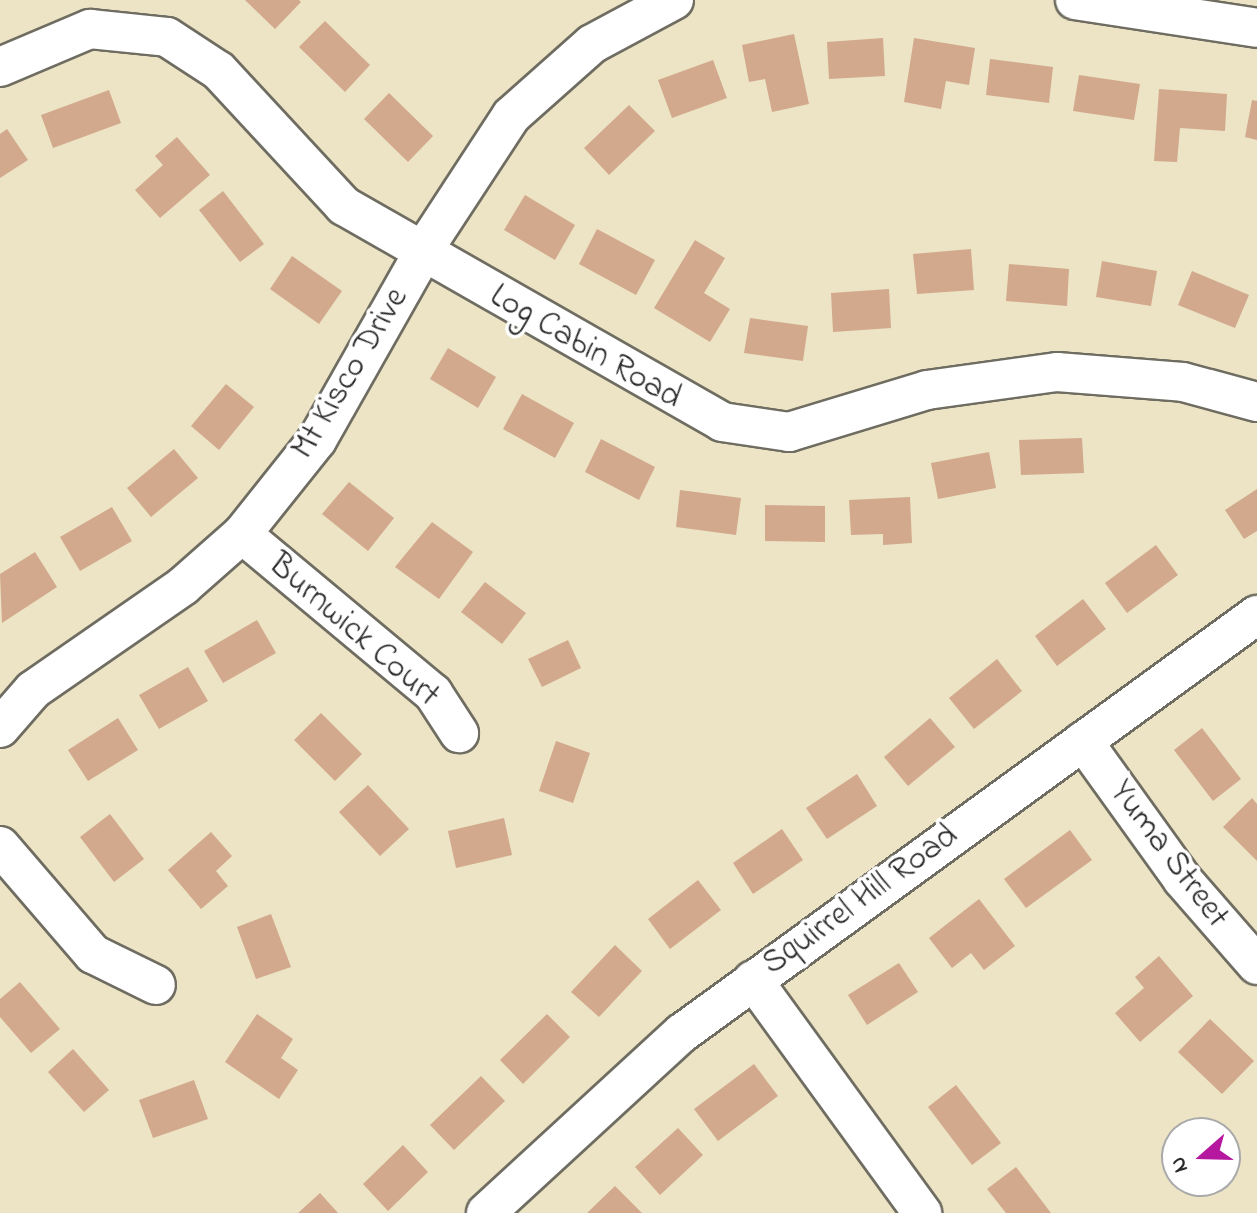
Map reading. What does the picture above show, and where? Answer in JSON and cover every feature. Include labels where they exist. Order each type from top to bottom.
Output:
[{"type":"street","name":"Mt Kisco Drive","points":[[0,728],[33,690],[183,586],[242,534],[317,440],[421,255],[495,137],[548,78],[592,44],[674,0]]},
{"type":"street","points":[[1075,0],[1257,28]]},
{"type":"street","name":"Log Cabin Road","points":[[0,67],[90,29],[167,37],[219,71],[344,206],[421,255],[678,402],[754,430],[822,426],[927,390],[1057,372],[1183,382],[1257,402]]},
{"type":"street","name":"Burnwick Court","points":[[242,534],[433,693],[459,733]]},
{"type":"street","name":"Squirrel Hill Road","points":[[486,1213],[682,1033],[1257,615]]},
{"type":"street","name":"Yuma Street","points":[[1083,741],[1182,879],[1257,965]]},
{"type":"street","points":[[0,846],[93,954],[156,985]]},
{"type":"street","points":[[753,980],[922,1213]]},
{"type":"building","points":[[245,0],[299,0],[301,2],[275,29]]},
{"type":"building","points":[[325,21],[370,65],[345,92],[299,47]]},
{"type":"building","points":[[794,34],[809,104],[772,112],[765,79],[749,82],[742,45]]},
{"type":"building","points":[[883,38],[885,76],[829,79],[827,42]]},
{"type":"building","points":[[914,38],[975,48],[969,85],[946,81],[941,109],[904,102]]},
{"type":"building","points":[[990,59],[1053,67],[1049,103],[986,95]]},
{"type":"building","points":[[713,60],[727,98],[672,118],[658,80]]},
{"type":"building","points":[[1079,75],[1140,84],[1134,120],[1073,111]]},
{"type":"building","points":[[1159,89],[1227,94],[1225,131],[1180,128],[1177,162],[1154,161]]},
{"type":"building","points":[[109,90],[121,123],[53,148],[41,115]]},
{"type":"building","points":[[389,93],[433,136],[408,162],[364,119]]},
{"type":"building","points":[[1252,100],[1257,101],[1257,140],[1245,137]]},
{"type":"building","points":[[629,105],[655,131],[609,175],[584,148]]},
{"type":"building","points":[[7,129],[28,160],[0,178],[0,134]]},
{"type":"building","points":[[177,137],[210,175],[160,218],[135,190],[163,165],[155,156]]},
{"type":"building","points":[[223,191],[264,244],[240,262],[199,210]]},
{"type":"building","points":[[525,195],[575,225],[555,260],[504,230]]},
{"type":"building","points":[[597,229],[655,260],[636,295],[579,264]]},
{"type":"building","points":[[695,240],[725,258],[704,293],[730,309],[710,342],[654,308]]},
{"type":"building","points":[[971,249],[974,290],[917,294],[913,254]]},
{"type":"building","points":[[292,256],[342,291],[319,324],[270,289]]},
{"type":"building","points":[[1102,261],[1157,271],[1151,306],[1096,297]]},
{"type":"building","points":[[1009,264],[1069,269],[1067,306],[1006,301]]},
{"type":"building","points":[[1192,271],[1249,295],[1235,328],[1178,305]]},
{"type":"building","points":[[889,289],[891,328],[833,332],[831,293]]},
{"type":"building","points":[[750,318],[808,326],[803,361],[744,353]]},
{"type":"building","points":[[448,348],[496,377],[478,408],[430,379]]},
{"type":"building","points":[[226,384],[254,407],[219,450],[191,426]]},
{"type":"building","points":[[522,394],[574,423],[555,458],[503,429]]},
{"type":"building","points":[[1082,438],[1084,473],[1021,475],[1019,440]]},
{"type":"building","points":[[601,439],[655,467],[639,500],[585,472]]},
{"type":"building","points":[[174,449],[198,478],[151,517],[127,488]]},
{"type":"building","points":[[989,452],[996,488],[938,499],[931,463]]},
{"type":"building","points":[[349,482],[394,518],[368,551],[322,514]]},
{"type":"building","points":[[1257,489],[1257,531],[1244,539],[1225,510]]},
{"type":"building","points":[[680,490],[741,498],[736,535],[676,527]]},
{"type":"building","points":[[910,497],[912,543],[883,545],[883,534],[851,535],[849,500]]},
{"type":"building","points":[[765,505],[825,506],[825,542],[765,541]]},
{"type":"building","points":[[112,507],[132,541],[80,571],[60,537]]},
{"type":"building","points":[[432,522],[473,552],[439,599],[395,567]]},
{"type":"building","points":[[1156,545],[1178,575],[1127,613],[1105,583]]},
{"type":"building","points":[[35,552],[57,587],[2,623],[0,574]]},
{"type":"building","points":[[485,582],[526,613],[502,644],[461,612]]},
{"type":"building","points":[[1083,599],[1106,629],[1057,666],[1035,636]]},
{"type":"building","points":[[257,620],[276,653],[223,683],[204,651]]},
{"type":"building","points":[[568,640],[581,668],[542,687],[528,659]]},
{"type":"building","points":[[997,659],[1022,691],[974,729],[949,698]]},
{"type":"building","points":[[188,667],[208,701],[159,729],[139,695]]},
{"type":"building","points":[[321,713],[362,754],[335,781],[294,740]]},
{"type":"building","points":[[118,718],[138,750],[88,781],[68,750]]},
{"type":"building","points":[[930,718],[955,747],[908,786],[884,757]]},
{"type":"building","points":[[1202,728],[1241,779],[1213,801],[1174,750]]},
{"type":"building","points":[[556,741],[590,753],[573,803],[539,791]]},
{"type":"building","points":[[857,774],[877,806],[827,839],[806,808]]},
{"type":"building","points":[[368,785],[409,829],[380,856],[339,812]]},
{"type":"building","points":[[1252,798],[1257,804],[1257,861],[1223,827]]},
{"type":"building","points":[[110,814],[144,859],[114,882],[80,837]]},
{"type":"building","points":[[504,818],[512,855],[456,868],[448,831]]},
{"type":"building","points":[[782,829],[803,860],[753,894],[733,863]]},
{"type":"building","points":[[1070,830],[1092,860],[1026,908],[1004,879]]},
{"type":"building","points":[[211,832],[232,856],[216,871],[228,886],[201,909],[168,870]]},
{"type":"building","points":[[698,880],[721,910],[670,949],[648,919]]},
{"type":"building","points":[[979,899],[1015,946],[984,970],[971,953],[952,968],[929,938]]},
{"type":"building","points":[[271,914],[291,967],[256,979],[237,927]]},
{"type":"building","points":[[615,945],[642,971],[599,1017],[571,992]]},
{"type":"building","points":[[1159,956],[1193,996],[1140,1042],[1115,1013],[1144,988],[1135,977]]},
{"type":"building","points":[[899,963],[918,992],[867,1025],[848,995]]},
{"type":"building","points":[[20,982],[60,1029],[31,1053],[0,1017],[0,999]]},
{"type":"building","points":[[257,1014],[293,1039],[281,1058],[298,1070],[279,1099],[225,1062]]},
{"type":"building","points":[[547,1014],[570,1037],[523,1084],[500,1060]]},
{"type":"building","points":[[1210,1019],[1254,1061],[1222,1094],[1178,1052]]},
{"type":"building","points":[[73,1049],[109,1090],[84,1112],[48,1072]]},
{"type":"building","points":[[754,1064],[778,1096],[718,1141],[694,1109]]},
{"type":"building","points":[[481,1076],[505,1101],[454,1150],[430,1125]]},
{"type":"building","points":[[194,1080],[208,1119],[153,1138],[139,1100]]},
{"type":"building","points":[[956,1085],[1001,1143],[972,1165],[928,1107]]},
{"type":"building","points":[[678,1128],[703,1155],[660,1195],[635,1167]]},
{"type":"building","points":[[403,1145],[428,1172],[388,1211],[363,1184]]},
{"type":"building","points":[[1016,1167],[1051,1213],[1006,1213],[987,1189]]},
{"type":"building","points":[[615,1186],[642,1213],[587,1213]]},
{"type":"building","points":[[320,1193],[338,1213],[298,1213]]}]
